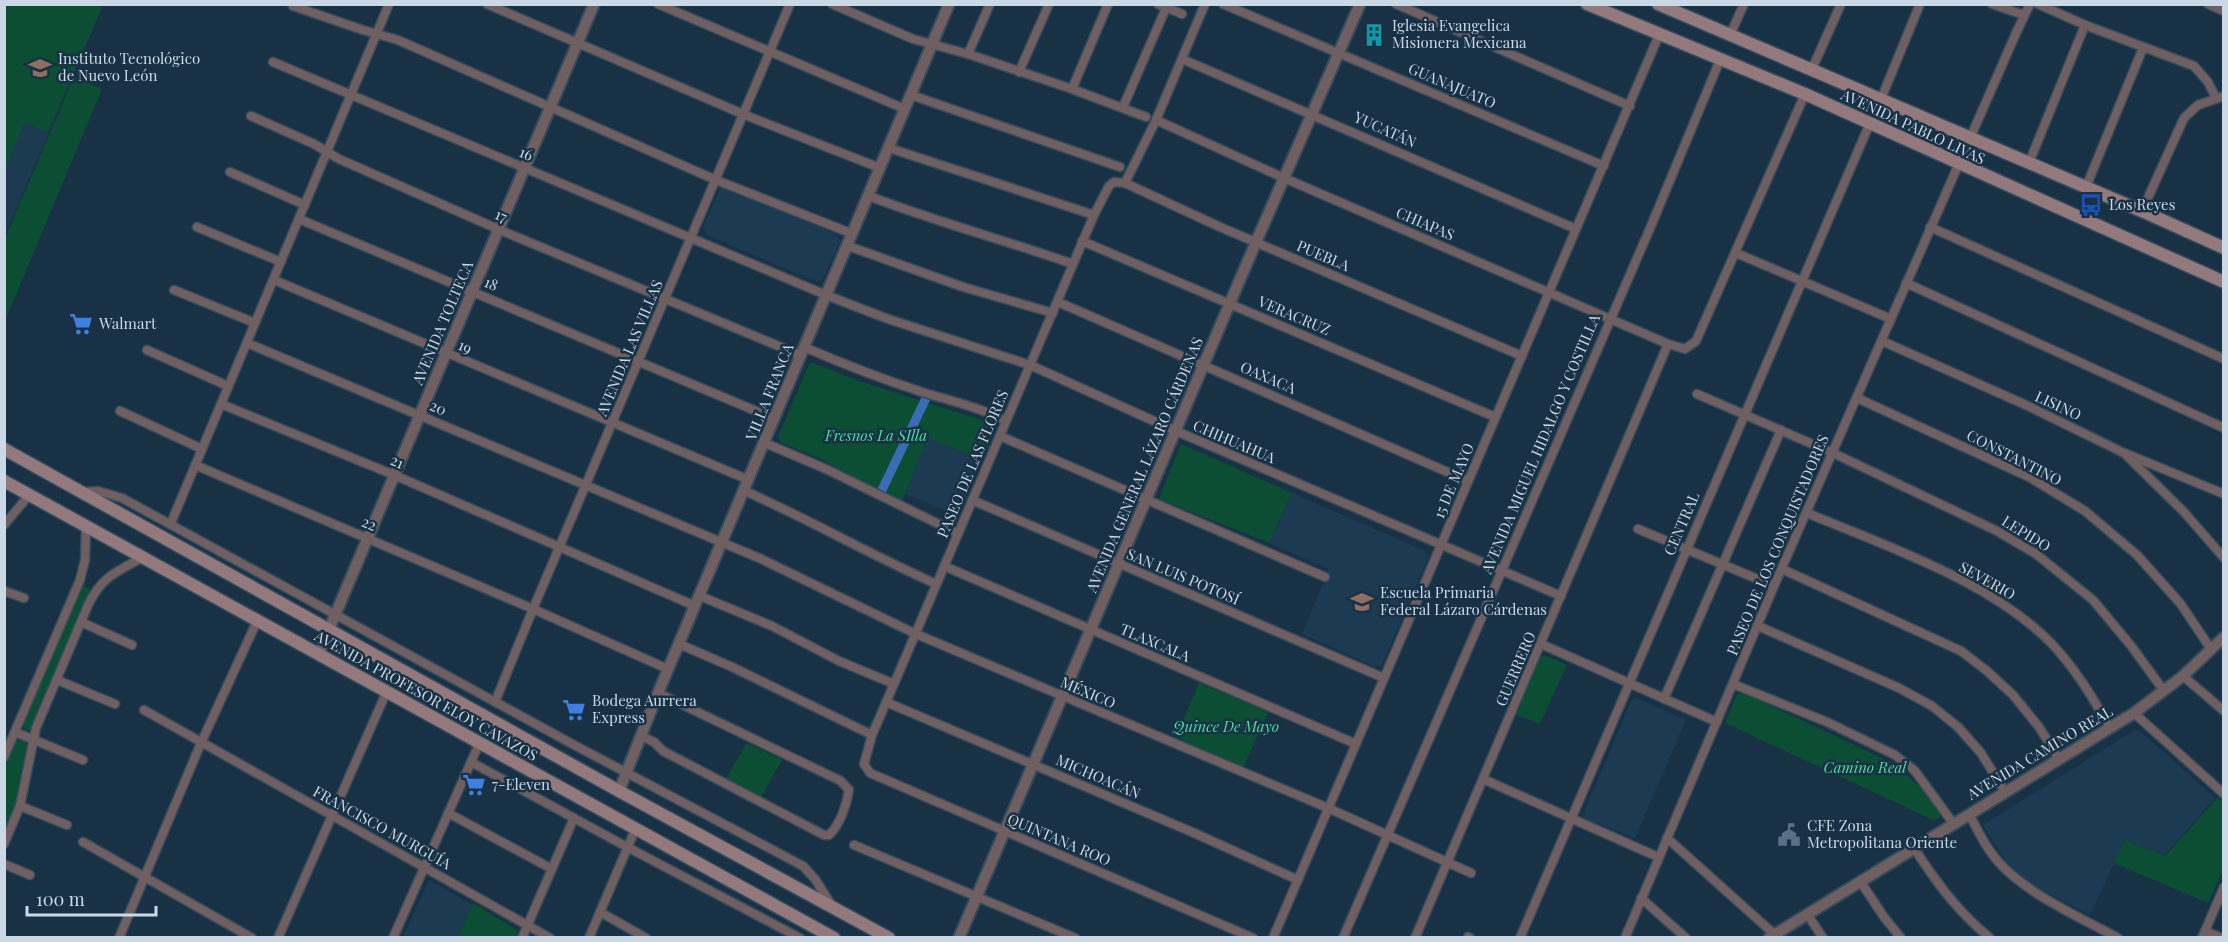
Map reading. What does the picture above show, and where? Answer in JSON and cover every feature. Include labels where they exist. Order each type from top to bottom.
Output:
[{"type":"main road","name":"AVENIDA PABLO LIVAS","points":[[1587,4],[1805,94],[2223,282]]},
{"type":"main road","name":"AVENIDA PABLO LIVAS","points":[[1658,4],[2142,211],[2223,248]]},
{"type":"main road","name":"AVENIDA PROFESOR ELOY CAVAZOS","points":[[4,449],[619,791],[889,938]]},
{"type":"main road","name":"AVENIDA PROFESOR ELOY CAVAZOS","points":[[4,481],[144,556],[479,744],[834,938]]},
{"type":"street","points":[[171,523],[389,4]]},
{"type":"street","points":[[487,4],[745,115],[880,168]]},
{"type":"street","name":"AVENIDA TOLTECA","points":[[319,653],[594,4]]},
{"type":"street","points":[[658,4],[905,109]]},
{"type":"street","name":"AVENIDA LAS VILLAS","points":[[495,702],[790,4]]},
{"type":"street","points":[[832,4],[932,45],[968,54],[1124,107],[1146,117]]},
{"type":"street","name":"VILLA FRANCA","points":[[619,791],[668,669],[949,4]]},
{"type":"street","points":[[968,54],[990,4]]},
{"type":"street","points":[[1019,72],[1049,4]]},
{"type":"street","points":[[1072,89],[1108,4]]},
{"type":"street","points":[[1125,183],[1156,120],[1205,4]]},
{"type":"street","name":"GUANAJUATO","points":[[1224,4],[1604,166]]},
{"type":"street","name":"AVENIDA GENERAL LÁZARO CÁRDENAS","points":[[959,938],[1360,4]]},
{"type":"street","points":[[1396,4],[1630,106]]},
{"type":"street","points":[[1730,35],[1743,4]]},
{"type":"street","points":[[1812,69],[1841,4]]},
{"type":"street","points":[[1881,99],[1920,4]]},
{"type":"street","points":[[1992,4],[2024,15]]},
{"type":"street","name":"PASEO DE LOS CONQUISTADORES","points":[[1624,938],[1930,227],[2030,4]]},
{"type":"street","points":[[2038,4],[2085,25],[2194,66],[2220,97],[2199,105],[2184,118],[2142,211]]},
{"type":"street","points":[[2208,4],[2223,11]]},
{"type":"street","points":[[293,6],[398,39],[716,180],[853,234]]},
{"type":"street","points":[[1124,107],[1162,6],[1182,14]]},
{"type":"street","points":[[2029,163],[2085,25]]},
{"type":"street","name":"15 DE MAYO","points":[[1273,938],[1659,35]]},
{"type":"street","points":[[2086,188],[2143,48]]},
{"type":"street","name":"YUCATÁN","points":[[1182,59],[1312,113],[1576,229]]},
{"type":"street","name":"AVENIDA MIGUEL HIDALGO Y COSTILLA","points":[[1343,938],[1720,60]]},
{"type":"street","name":"16","points":[[273,62],[826,295]]},
{"type":"street","points":[[1805,94],[1736,253],[1891,319]]},
{"type":"street","points":[[911,95],[1120,167]]},
{"type":"street","name":"17","points":[[251,116],[339,159],[665,300],[802,351],[921,392],[975,407],[1006,421]]},
{"type":"street","name":"CHIAPAS","points":[[1156,120],[1549,293],[1668,344],[1685,349],[1696,341],[1736,253]]},
{"type":"street","name":"CENTRAL","points":[[1520,938],[1870,123]]},
{"type":"street","points":[[889,148],[1094,215]]},
{"type":"street","points":[[230,172],[305,206]]},
{"type":"street","name":"PUEBLA","points":[[1114,183],[1125,183],[1521,356]]},
{"type":"street","name":"PASEO DE LAS FLORES","points":[[864,760],[872,735],[1082,241],[1109,186],[1114,183]]},
{"type":"street","points":[[869,196],[959,229],[1073,264]]},
{"type":"street","name":"18","points":[[299,219],[775,419]]},
{"type":"street","points":[[197,227],[281,262]]},
{"type":"street","points":[[1930,227],[2223,359]]},
{"type":"street","name":"VERACRUZ","points":[[1082,241],[1496,417]]},
{"type":"street","points":[[848,246],[963,287],[1053,313]]},
{"type":"street","name":"19","points":[[274,279],[749,480]]},
{"type":"street","points":[[1906,283],[2223,428]]},
{"type":"street","points":[[174,290],[255,323]]},
{"type":"street","name":"CHIHUAHUA","points":[[826,295],[888,319],[1030,365],[1176,432],[1561,596]]},
{"type":"street","name":"OAXACA","points":[[1058,302],[1468,481]]},
{"type":"street","name":"LISINO","points":[[1882,341],[2026,405],[2122,452],[2223,494]]},
{"type":"street","name":"20","points":[[247,343],[722,542]]},
{"type":"street","name":"GUERRERO","points":[[1415,938],[1668,344]]},
{"type":"street","points":[[147,350],[228,386]]},
{"type":"street","name":"LEPIDO","points":[[1697,394],[1833,453],[1997,531],[2036,554],[2093,600],[2132,647],[2164,691]]},
{"type":"street","name":"CONSTANTINO","points":[[1857,398],[2029,477],[2085,511],[2137,555],[2180,603],[2211,649]]},
{"type":"street","name":"21","points":[[221,404],[394,475],[695,606]]},
{"type":"street","points":[[120,411],[202,448]]},
{"type":"street","points":[[1664,699],[1781,430]]},
{"type":"street","points":[[1000,436],[1324,577]]},
{"type":"street","points":[[765,443],[826,469],[957,533]]},
{"type":"street","points":[[2122,452],[2184,512],[2223,558]]},
{"type":"street","name":"22","points":[[195,465],[668,669]]},
{"type":"street","name":"AVENIDA PROFESOR ELOY CAVAZOS","points":[[83,493],[98,491],[113,494],[171,523],[495,702],[803,866],[816,879],[832,906]]},
{"type":"street","points":[[745,491],[805,518],[876,557],[936,584]]},
{"type":"street","points":[[4,525],[30,494]]},
{"type":"street","name":"SAN LUIS POTOSÍ","points":[[972,500],[1384,678]]},
{"type":"street","name":"SEVERIO","points":[[1807,513],[1964,583],[2026,621],[2051,643],[2076,672],[2110,728]]},
{"type":"street","points":[[4,757],[80,580],[84,560],[86,525]]},
{"type":"street","points":[[1638,529],[1774,586]]},
{"type":"street","name":"MÉXICO","points":[[722,542],[916,634],[1328,808],[1471,873]]},
{"type":"street","points":[[4,844],[20,806],[36,728],[81,622],[100,584],[108,576],[144,556]]},
{"type":"street","name":"TLAXCALA","points":[[944,566],[1356,744]]},
{"type":"street","points":[[1782,569],[1961,651],[2013,695],[2039,727],[2060,759]]},
{"type":"street","points":[[4,591],[24,598]]},
{"type":"street","points":[[700,596],[772,626],[839,661],[894,684]]},
{"type":"street","points":[[119,938],[201,743],[258,619]]},
{"type":"street","points":[[81,622],[132,645]]},
{"type":"street","points":[[1758,626],[1899,688],[1932,706],[1958,727],[1982,753],[2005,792]]},
{"type":"street","name":"AVENIDA CAMINO REAL","points":[[1772,936],[2134,713],[2183,676],[2223,637]]},
{"type":"street","points":[[680,644],[872,735]]},
{"type":"street","points":[[1541,644],[1717,722]]},
{"type":"street","points":[[2183,676],[2223,711]]},
{"type":"street","points":[[57,680],[115,704]]},
{"type":"street","points":[[1733,684],[1827,722],[1895,755],[1915,771],[1953,823]]},
{"type":"street","points":[[278,938],[387,692]]},
{"type":"street","points":[[641,736],[654,742],[663,751],[824,835],[832,832],[849,796],[848,787],[842,781],[658,693]]},
{"type":"street","name":"MICHOACÁN","points":[[886,702],[1298,880]]},
{"type":"street","name":"FRANCISCO MURGUÍA","points":[[144,710],[550,938]]},
{"type":"street","points":[[2134,713],[2223,794]]},
{"type":"street","points":[[15,732],[83,760]]},
{"type":"street","points":[[393,938],[479,744]]},
{"type":"street","name":"QUINTANA ROO","points":[[864,760],[864,767],[870,773],[1253,938]]},
{"type":"street","points":[[471,762],[800,938]]},
{"type":"street","points":[[1482,779],[1658,857]]},
{"type":"street","points":[[20,806],[67,825]]},
{"type":"street","points":[[448,813],[552,869]]},
{"type":"street","points":[[1969,814],[1992,855],[2006,869],[2054,903],[2118,938]]},
{"type":"street","points":[[522,938],[574,818]]},
{"type":"street","points":[[589,938],[635,830]]},
{"type":"street","points":[[1667,838],[1772,936]]},
{"type":"street","points":[[83,842],[252,938]]},
{"type":"street","points":[[854,845],[978,895],[1075,938]]},
{"type":"street","points":[[1914,848],[1947,897],[1990,938]]},
{"type":"street","points":[[4,864],[30,875]]},
{"type":"street","points":[[1860,881],[1901,938]]},
{"type":"street","points":[[2222,938],[2203,934],[2223,887]]},
{"type":"street","points":[[1641,898],[1686,938]]},
{"type":"street","points":[[600,912],[646,938]]},
{"type":"street","points":[[1807,914],[1823,938]]},
{"type":"shaded area","name":"Instituto Tecnológico de Nuevo León","points":[[5,5],[103,5],[5,235]]},
{"type":"shaded area","points":[[726,186],[836,234],[840,242],[822,280],[817,282],[707,235],[703,227],[720,189]]},
{"type":"shaded area","points":[[928,438],[982,460],[957,515],[905,494]]},
{"type":"shaded area","name":"Escuela Primaria Federal Lázaro Cárdenas","points":[[1292,493],[1425,551],[1429,556],[1382,665],[1376,667],[1302,634],[1329,569],[1269,543]]},
{"type":"shaded area","points":[[1636,698],[1686,720],[1635,838],[1582,817],[1632,699]]},
{"type":"shaded area","points":[[2135,730],[2140,731],[2215,798],[2164,856],[2125,840],[2090,915],[2032,885],[2019,875],[2004,858],[1983,825]]},
{"type":"shaded area","points":[[429,880],[472,905],[458,937],[403,937]]},
{"type":"green space","name":"Instituto Tecnológico de Nuevo León","points":[[4,5],[103,5],[48,132],[24,122],[5,171]]},
{"type":"green space","points":[[74,77],[102,89],[5,321],[5,238]]},
{"type":"green space","name":"Fresnos La SIlla","points":[[813,363],[859,381],[994,424],[996,429],[982,460],[928,438],[901,504],[823,460],[782,443],[778,437],[809,364]]},
{"type":"green space","points":[[1181,444],[1292,493],[1269,543],[1159,499]]},
{"type":"green space","points":[[82,585],[91,589],[32,727],[25,730],[23,724]]},
{"type":"green space","points":[[1546,656],[1567,665],[1540,724],[1514,714],[1540,657]]},
{"type":"green space","name":"Quince De Mayo","points":[[1199,683],[1268,712],[1243,768],[1176,737]]},
{"type":"green space","name":"Camino Real","points":[[1743,693],[1893,763],[1919,786],[1940,812],[1940,817],[1935,820],[1931,819],[1725,723],[1737,695]]},
{"type":"green space","points":[[23,740],[29,746],[19,791],[5,833],[5,766],[14,743]]},
{"type":"green space","points":[[747,743],[782,760],[761,797],[725,780]]},
{"type":"green space","points":[[2218,797],[2223,802],[2223,870],[2208,903],[2114,863],[2125,840],[2165,856]]},
{"type":"green space","points":[[473,903],[518,931],[516,937],[458,937]]},
{"type":"waterway","points":[[881,492],[928,394]]},
{"type":"place","name":"Iglesia Evangelica Misionera Mexicana","points":[[1374,35]]},
{"type":"place","name":"Instituto Tecnológico de Nuevo León","points":[[40,68]]},
{"type":"place","name":"Los Reyes","points":[[2091,205]]},
{"type":"place","name":"Walmart","points":[[81,324]]},
{"type":"place","name":"Escuela Primaria Federal Lázaro Cárdenas","points":[[1362,602]]},
{"type":"place","name":"Bodega Aurrera Express","points":[[574,710]]},
{"type":"place","name":"7-Eleven","points":[[474,785]]},
{"type":"place","name":"CFE Zona Metropolitana Oriente","points":[[1789,835]]}]
